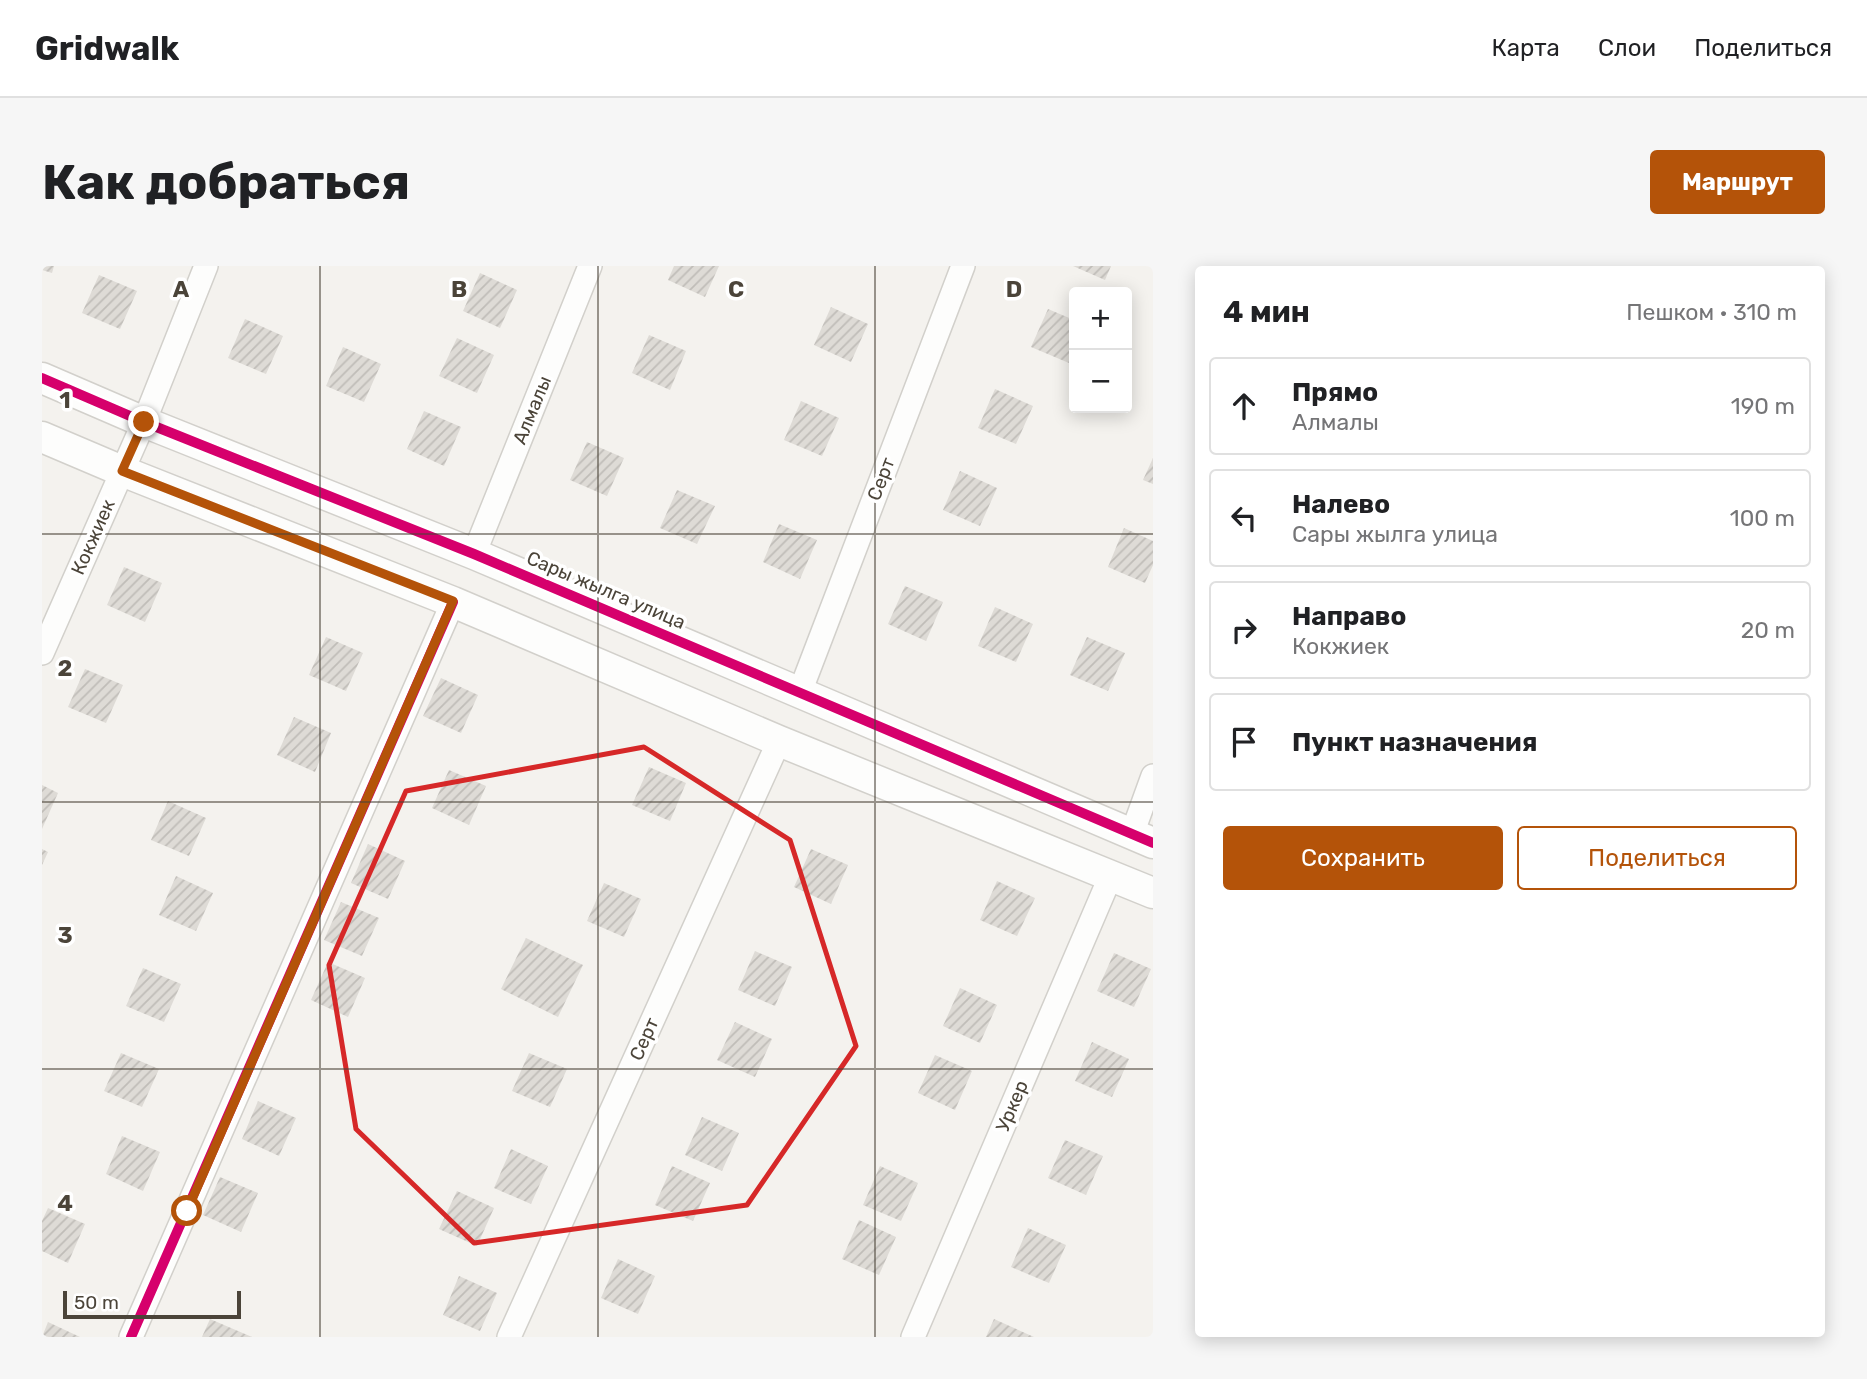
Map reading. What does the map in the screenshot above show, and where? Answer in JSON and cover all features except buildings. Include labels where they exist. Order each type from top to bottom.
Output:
[{"type":"street","name":"Кокжиек","points":[[42,653],[144,422],[206,266]]},
{"type":"street","name":"Алмалы","points":[[474,554],[590,266]]},
{"type":"street","name":"Серт","points":[[800,692],[963,266]]},
{"type":"street","name":"Сары жылга улица","points":[[42,378],[144,422],[474,554],[1142,838]]},
{"type":"street","points":[[42,437],[453,601],[779,741],[1153,893]]},
{"type":"street","points":[[131,1337],[453,601]]},
{"type":"street","name":"Серт","points":[[509,1337],[779,741]]},
{"type":"street","points":[[1142,838],[1153,776]]},
{"type":"street","name":"Уркер","points":[[913,1337],[1111,875]]},
{"type":"highlighted area","points":[[644,747],[790,840],[856,1046],[747,1205],[474,1243],[356,1129],[329,965],[406,791]]},
{"type":"cycle path","points":[[42,378],[144,422],[474,554],[1153,843]]},
{"type":"cycle path","points":[[131,1337],[453,602]]},
{"type":"route","points":[[144,422],[122,471],[453,601],[187,1211]]}]
